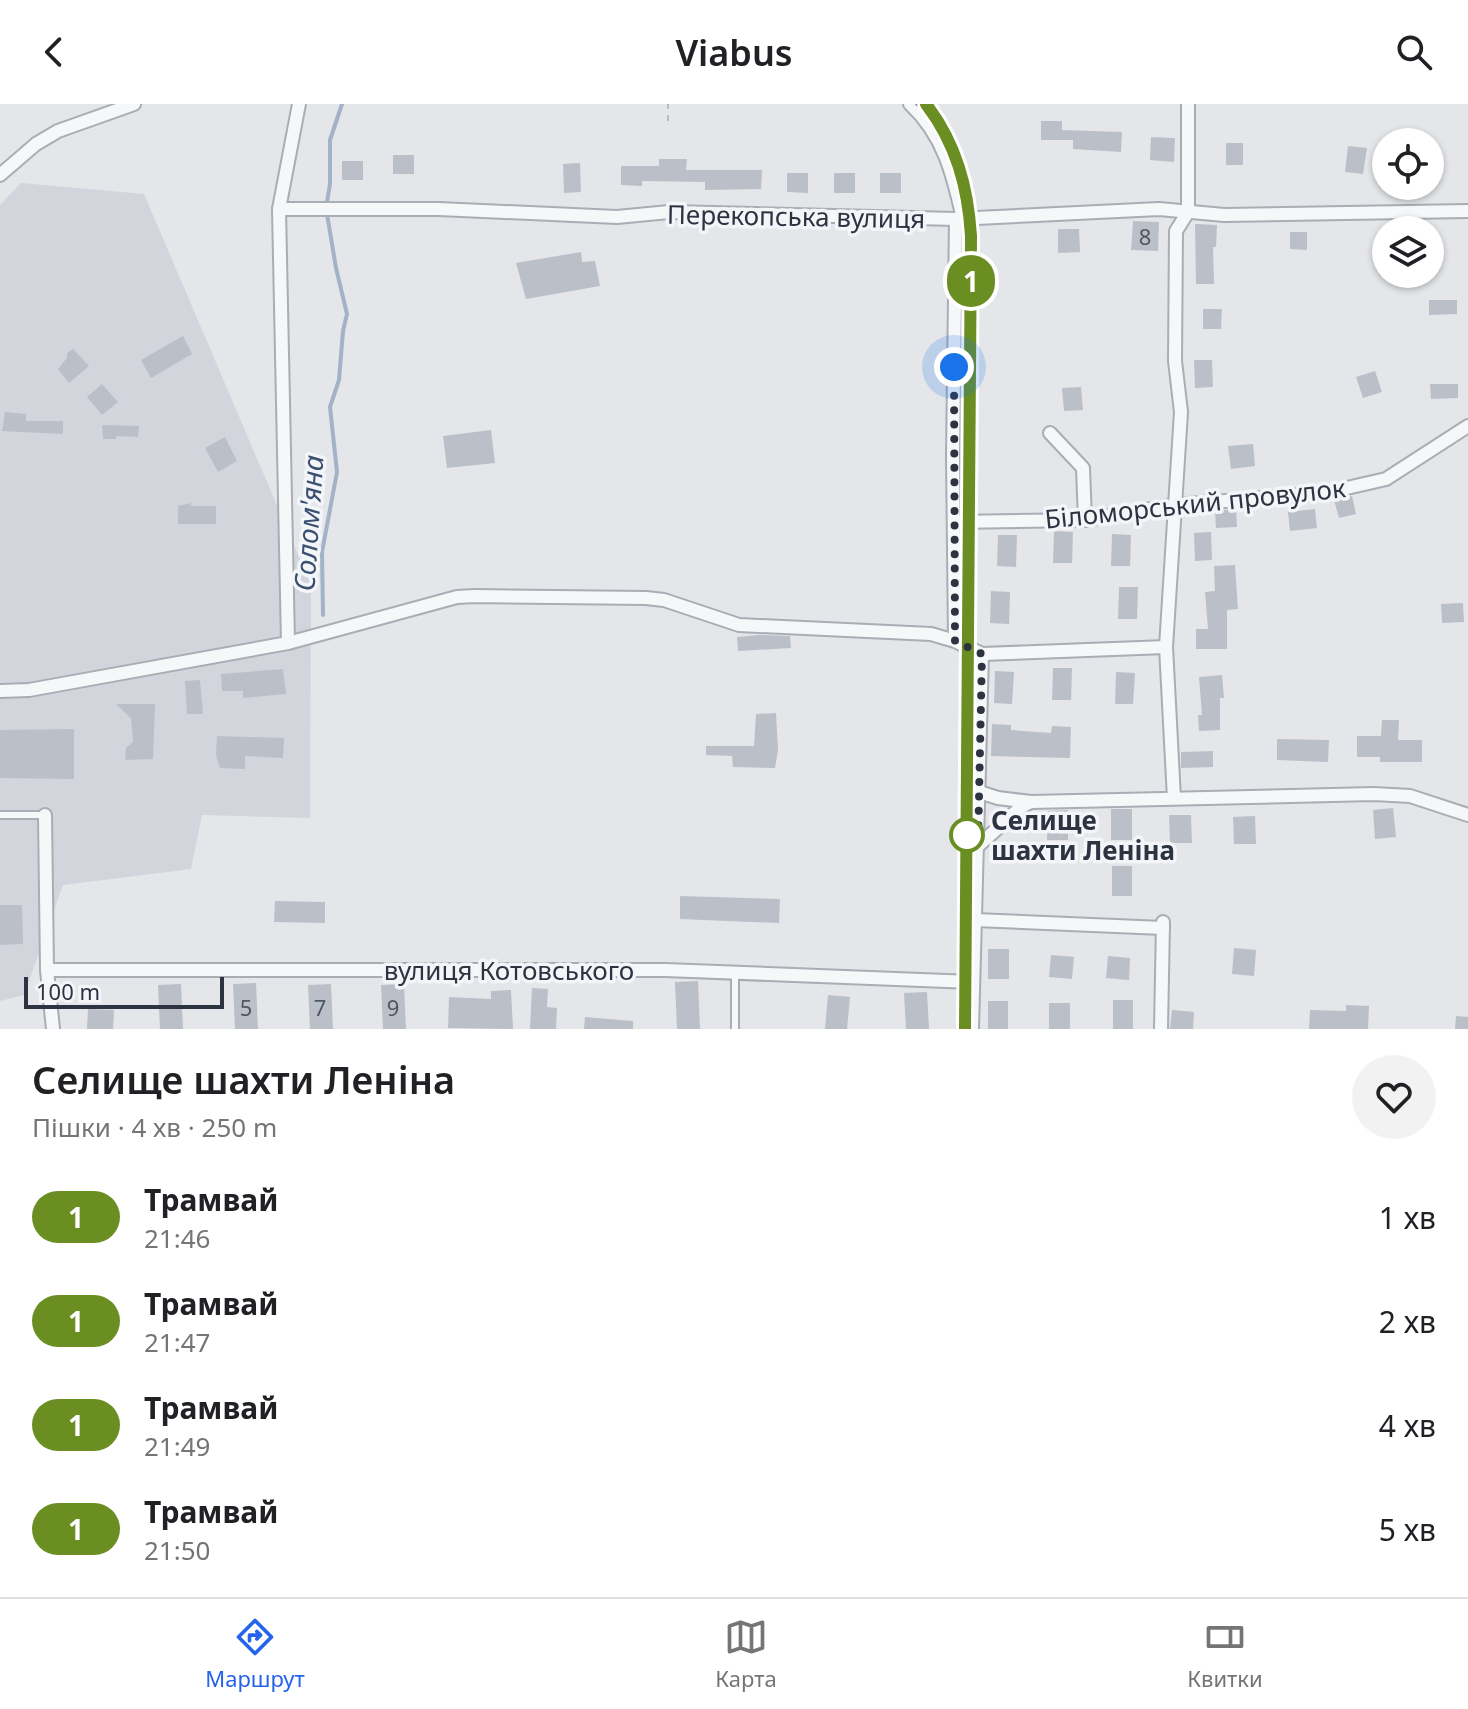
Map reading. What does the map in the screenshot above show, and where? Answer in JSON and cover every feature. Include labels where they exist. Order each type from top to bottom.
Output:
[{"type":"street","points":[[0,175],[36,144],[58,131],[134,104]]},
{"type":"street","points":[[288,643],[279,209],[299,104]]},
{"type":"street","points":[[910,104],[924,118],[950,164],[960,219],[954,522],[955,641]]},
{"type":"street","points":[[1174,798],[1166,647],[1181,412],[1175,361],[1176,231],[1188,212],[1188,104]]},
{"type":"street","name":"Перекопська вулиця","points":[[279,209],[439,209],[617,217],[669,212],[960,219],[1159,209],[1224,215],[1468,211]]},
{"type":"street","name":"Біломорський провулок","points":[[954,522],[1085,520],[1176,505],[1325,493],[1386,479],[1468,426]]},
{"type":"street","points":[[1050,433],[1083,468],[1085,520]]},
{"type":"street","points":[[0,691],[29,690],[288,643],[457,597],[475,596],[655,599],[739,625],[931,634],[982,654],[1166,647]]},
{"type":"street","points":[[972,1029],[982,654]]},
{"type":"street","points":[[979,792],[1031,802],[1374,794],[1410,796],[1468,815]]},
{"type":"street","points":[[978,846],[1021,807],[1031,802]]},
{"type":"street","points":[[45,815],[47,970],[53,1029]]},
{"type":"street","points":[[975,920],[1163,925],[1161,1029]]},
{"type":"street","name":"вулиця Котовського","points":[[47,970],[665,970],[972,982]]},
{"type":"lane","points":[[0,815],[45,815]]},
{"type":"lane","points":[[735,973],[735,1029]]},
{"type":"path","points":[[668,104],[668,121]]},
{"type":"shaded area","points":[[21,183],[144,194],[311,585],[310,818],[202,815],[191,869],[63,885],[24,995],[0,1001],[0,205]]},
{"type":"building","points":[[1041,121],[1062,121],[1062,130],[1122,132],[1121,152],[1073,149],[1073,140],[1041,140]]},
{"type":"building","points":[[1151,137],[1175,138],[1174,162],[1150,160]]},
{"type":"building","points":[[1226,143],[1243,143],[1243,165],[1226,165]]},
{"type":"building","points":[[1348,146],[1367,148],[1363,174],[1345,172]]},
{"type":"building","points":[[393,155],[414,155],[414,174],[393,174]]},
{"type":"building","points":[[659,159],[687,159],[686,170],[762,170],[761,189],[705,190],[705,182],[642,181],[642,186],[621,185],[621,166],[659,166]]},
{"type":"building","points":[[342,161],[363,161],[363,180],[342,180]]},
{"type":"building","points":[[580,163],[581,192],[564,193],[563,164]]},
{"type":"building","points":[[787,173],[808,173],[808,193],[787,192]]},
{"type":"building","points":[[834,173],[855,173],[855,193],[834,193]]},
{"type":"building","points":[[880,173],[901,173],[901,193],[880,193]]},
{"type":"building","points":[[1133,221],[1159,222],[1158,251],[1131,250]]},
{"type":"building","points":[[1195,224],[1217,225],[1216,247],[1213,247],[1214,284],[1196,284]]},
{"type":"building","points":[[1058,229],[1079,229],[1080,252],[1058,253]]},
{"type":"building","points":[[1290,232],[1307,232],[1307,250],[1290,249]]},
{"type":"building","points":[[581,252],[582,262],[595,261],[600,286],[526,299],[516,263]]},
{"type":"building","points":[[1429,300],[1457,300],[1457,314],[1429,315]]},
{"type":"building","points":[[1203,309],[1222,309],[1221,329],[1203,329]]},
{"type":"building","points":[[183,336],[192,354],[151,378],[141,360]]},
{"type":"building","points":[[73,349],[89,366],[69,383],[58,369]]},
{"type":"building","points":[[1194,360],[1212,360],[1213,387],[1195,388]]},
{"type":"building","points":[[1375,371],[1382,392],[1363,398],[1356,377]]},
{"type":"building","points":[[102,384],[118,402],[102,415],[87,397]]},
{"type":"building","points":[[1430,384],[1458,384],[1458,398],[1431,399]]},
{"type":"building","points":[[1081,387],[1083,410],[1064,411],[1062,388]]},
{"type":"building","points":[[5,412],[26,414],[26,421],[63,421],[63,434],[2,431]]},
{"type":"building","points":[[102,425],[139,426],[138,437],[103,439]]},
{"type":"building","points":[[491,430],[495,463],[447,468],[443,436]]},
{"type":"building","points":[[225,437],[237,461],[218,472],[205,448]]},
{"type":"building","points":[[1253,444],[1255,466],[1231,469],[1228,446]]},
{"type":"building","points":[[1352,496],[1356,514],[1339,518],[1334,500]]},
{"type":"building","points":[[191,503],[191,506],[216,506],[216,524],[178,524],[178,506]]},
{"type":"building","points":[[1236,509],[1237,527],[1216,528],[1215,511]]},
{"type":"building","points":[[1315,509],[1317,528],[1290,531],[1288,512]]},
{"type":"building","points":[[1054,531],[1073,532],[1072,563],[1053,563]]},
{"type":"building","points":[[1211,532],[1212,560],[1195,561],[1194,533]]},
{"type":"building","points":[[1112,534],[1131,535],[1130,566],[1111,566]]},
{"type":"building","points":[[998,535],[1017,535],[1016,567],[997,566]]},
{"type":"building","points":[[1235,565],[1238,609],[1227,610],[1227,649],[1196,649],[1196,629],[1208,629],[1205,592],[1215,591],[1214,566]]},
{"type":"building","points":[[1119,587],[1138,587],[1137,619],[1118,619]]},
{"type":"building","points":[[991,591],[1010,592],[1009,624],[990,623]]},
{"type":"building","points":[[1463,603],[1464,622],[1442,623],[1441,604]]},
{"type":"building","points":[[790,636],[791,648],[738,651],[737,637]]},
{"type":"building","points":[[1053,668],[1072,668],[1071,700],[1052,700]]},
{"type":"building","points":[[283,669],[286,694],[243,698],[243,691],[222,691],[221,674]]},
{"type":"building","points":[[995,671],[1014,672],[1012,704],[994,703]]},
{"type":"building","points":[[1116,672],[1135,673],[1133,704],[1115,704]]},
{"type":"building","points":[[1222,675],[1224,698],[1220,698],[1220,730],[1199,731],[1198,715],[1202,715],[1199,677]]},
{"type":"building","points":[[200,680],[203,714],[187,714],[185,681]]},
{"type":"building","points":[[116,704],[155,704],[153,759],[125,760],[126,748],[133,742],[131,718]]},
{"type":"building","points":[[776,713],[778,750],[775,768],[733,767],[732,756],[706,755],[706,746],[754,746],[756,714]]},
{"type":"building","points":[[1382,720],[1399,720],[1398,740],[1422,740],[1422,762],[1380,762],[1380,757],[1357,757],[1357,736],[1381,736]]},
{"type":"building","points":[[992,724],[1011,725],[1011,730],[1051,733],[1052,726],[1071,727],[1070,758],[991,756]]},
{"type":"building","points":[[74,729],[74,779],[0,778],[0,730]]},
{"type":"building","points":[[217,736],[284,738],[283,758],[245,756],[245,769],[220,768],[216,755]]},
{"type":"building","points":[[1277,739],[1329,740],[1328,762],[1277,760]]},
{"type":"building","points":[[1213,751],[1213,767],[1181,768],[1181,752]]},
{"type":"building","points":[[1393,808],[1396,837],[1375,839],[1373,810]]},
{"type":"building","points":[[1111,809],[1132,809],[1132,840],[1111,840]]},
{"type":"building","points":[[1068,810],[1068,840],[1047,840],[1048,811]]},
{"type":"building","points":[[1169,815],[1191,815],[1192,843],[1170,843]]},
{"type":"building","points":[[1255,816],[1256,844],[1234,844],[1233,817]]},
{"type":"building","points":[[1112,866],[1132,866],[1132,896],[1112,896]]},
{"type":"building","points":[[680,896],[780,899],[779,923],[680,919]]},
{"type":"building","points":[[275,901],[325,902],[325,923],[274,922]]},
{"type":"building","points":[[0,905],[22,905],[23,944],[0,945]]},
{"type":"building","points":[[1234,948],[1256,950],[1254,976],[1232,974]]},
{"type":"building","points":[[988,949],[1009,949],[1009,979],[988,979]]},
{"type":"building","points":[[1051,955],[1074,957],[1072,979],[1049,977]]},
{"type":"building","points":[[1108,956],[1130,958],[1129,980],[1106,978]]},
{"type":"building","points":[[698,981],[700,1029],[677,1029],[675,982]]},
{"type":"building","points":[[256,983],[258,1029],[235,1029],[233,984]]},
{"type":"building","points":[[181,984],[183,1029],[160,1029],[158,985]]},
{"type":"building","points":[[331,984],[333,1029],[310,1029],[308,985]]},
{"type":"building","points":[[404,984],[406,1029],[383,1029],[381,985]]},
{"type":"building","points":[[532,988],[548,989],[547,1007],[557,1008],[556,1029],[530,1029]]},
{"type":"building","points":[[511,990],[513,1029],[448,1028],[449,997],[491,999],[491,991]]},
{"type":"building","points":[[927,992],[929,1029],[906,1029],[904,993]]},
{"type":"building","points":[[828,995],[850,997],[847,1029],[825,1029]]},
{"type":"building","points":[[1113,1000],[1133,1000],[1133,1029],[1113,1029]]},
{"type":"building","points":[[988,1001],[1008,1001],[1008,1029],[988,1029]]},
{"type":"building","points":[[1049,1003],[1070,1003],[1070,1029],[1049,1029]]},
{"type":"building","points":[[1346,1005],[1369,1006],[1368,1029],[1309,1029],[1310,1010],[1346,1011]]},
{"type":"building","points":[[88,1009],[114,1010],[113,1029],[87,1029]]},
{"type":"building","points":[[1172,1010],[1194,1012],[1193,1029],[1170,1029]]},
{"type":"building","points":[[1456,1016],[1468,1017],[1468,1029],[1455,1029]]},
{"type":"building","points":[[585,1017],[633,1021],[633,1029],[584,1029]]},
{"type":"waterway","name":"Солом'яна","points":[[323,615],[322,552],[337,472],[330,407],[339,380],[347,314],[326,208],[330,184],[330,140],[342,104]]},
{"type":"tram line","points":[[916,104],[929,117],[947,148],[961,201],[965,236],[958,1029]]},
{"type":"tram line","name":"1","points":[[926,104],[945,132],[960,167],[971,236],[965,1029]]},
{"type":"place","name":"Селище шахти Леніна","points":[[967,835]]},
{"type":"route","points":[[954,367],[955,641],[982,654],[978,846],[967,835]]}]
